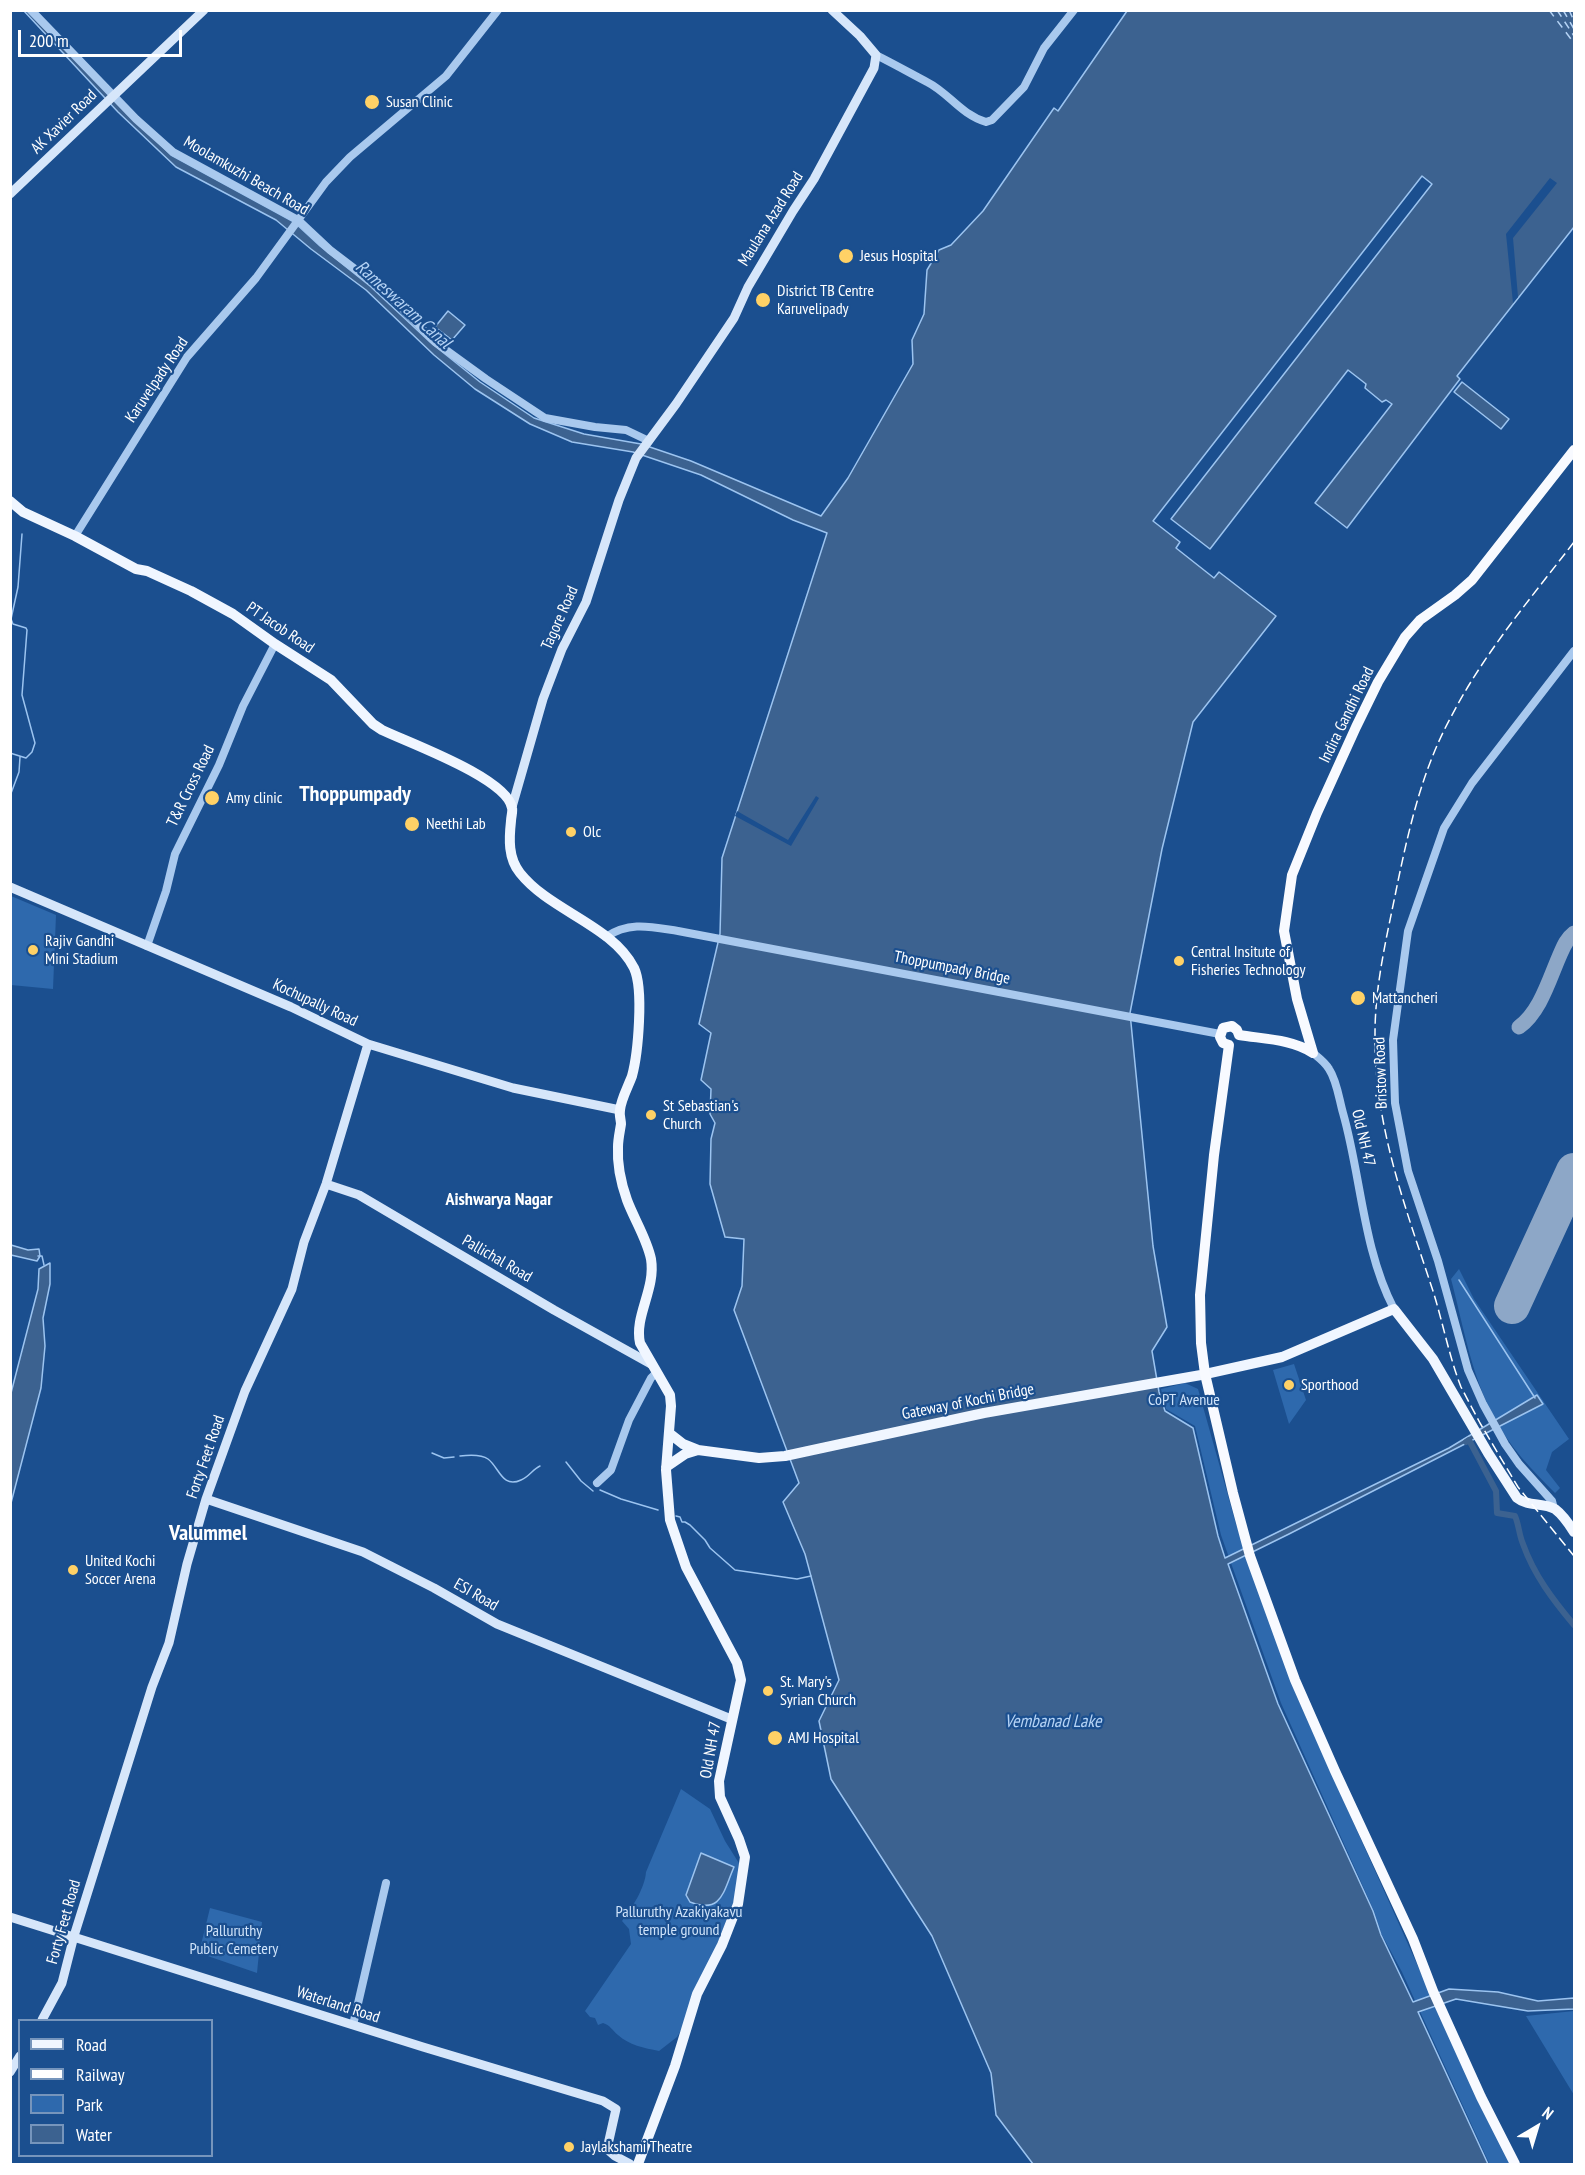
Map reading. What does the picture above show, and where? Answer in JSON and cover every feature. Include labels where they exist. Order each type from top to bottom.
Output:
[{"type":"highway","name":"Indira Gandhi Road","points":[[1313,1053],[1297,999],[1284,931],[1292,875],[1317,813],[1378,682],[1405,637],[1420,620],[1472,580],[1575,450]]},
{"type":"highway","points":[[1229,1026],[1237,1030],[1239,1035],[1237,1042],[1228,1046],[1223,1043],[1220,1034],[1223,1028],[1229,1026]]},
{"type":"highway","points":[[1239,1035],[1289,1044],[1313,1053]]},
{"type":"highway","points":[[1228,1046],[1200,1295],[1201,1343],[1205,1374],[1242,1528],[1273,1622],[1331,1761],[1413,1939],[1481,2097],[1515,2164]]},
{"type":"main road","name":"AK Xavier Road","points":[[10,194],[204,10]]},
{"type":"main road","points":[[832,10],[860,36],[876,56]]},
{"type":"main road","name":"Maulana Azad Road","points":[[647,443],[734,318],[748,287],[814,179],[870,76],[876,56]]},
{"type":"main road","name":"Tagore Road","points":[[512,807],[543,699],[562,649],[586,602],[637,457],[647,443]]},
{"type":"main road","name":"PT Jacob Road","points":[[10,501],[23,512],[75,536],[136,569],[158,576],[211,601],[233,614],[275,645],[338,686],[373,724],[404,741],[459,764],[504,794],[512,807]]},
{"type":"main road","name":"Old NH 47","points":[[512,807],[509,838],[513,863],[521,874],[570,914],[606,937],[624,952],[635,970],[639,996],[637,1043],[634,1066],[620,1110],[619,1173],[626,1198],[651,1258],[652,1273],[649,1294],[638,1336],[670,1395],[666,1467],[670,1520],[683,1558],[701,1597],[737,1663],[741,1680],[718,1781],[720,1797],[745,1857],[738,1904],[723,1945],[697,1994],[675,2066],[638,2164]]},
{"type":"main road","name":"Kochupally Road","points":[[10,887],[291,1008],[368,1044],[513,1088],[620,1110]]},
{"type":"main road","name":"Forty Feet Road","points":[[43,2019],[62,1983],[74,1936],[152,1687],[169,1643],[206,1499],[245,1391],[291,1289],[304,1242],[326,1184],[368,1044]]},
{"type":"main road","name":"Pallichal Road","points":[[326,1184],[359,1195],[654,1368]]},
{"type":"main road","points":[[1205,1374],[1282,1357],[1394,1309]]},
{"type":"main road","name":"Old NH 47","points":[[1394,1309],[1433,1359],[1488,1454],[1517,1498],[1522,1502],[1554,1509]]},
{"type":"main road","name":"Gateway of Kochi Bridge","points":[[698,1450],[759,1458],[785,1456],[984,1413],[1205,1374]]},
{"type":"main road","points":[[669,1433],[683,1444],[698,1450]]},
{"type":"main road","points":[[668,1450],[698,1450]]},
{"type":"main road","points":[[666,1467],[685,1454],[698,1450]]},
{"type":"main road","name":"ESI Road","points":[[206,1499],[363,1552],[434,1588],[497,1624],[731,1719]]},
{"type":"main road","points":[[1554,1509],[1575,1532]]},
{"type":"main road","name":"Waterland Road","points":[[10,1917],[613,2106],[616,2114],[607,2149],[615,2157],[630,2164]]},
{"type":"main road","points":[[10,2072],[18,2059]]},
{"type":"street","name":"Moolamkuzhi Beach Road","points":[[31,10],[111,98],[173,152],[298,221],[330,250],[389,296],[435,342],[522,405],[545,418],[626,430],[647,443]]},
{"type":"street","name":"Karuvelpady Road","points":[[75,536],[187,357],[256,278],[326,182],[350,157],[446,76],[498,10]]},
{"type":"street","points":[[876,56],[928,82],[964,112],[986,122],[992,120],[1024,87],[1044,48],[1074,10]]},
{"type":"street","name":"T&R Cross Road","points":[[147,946],[166,891],[175,854],[219,765],[243,706],[275,645]]},
{"type":"street","name":"Bristow Road","points":[[1554,1509],[1552,1501],[1519,1464],[1498,1431],[1468,1370],[1438,1261],[1408,1170],[1395,1103],[1393,1040],[1408,931],[1444,828],[1478,774],[1575,651]]},
{"type":"street","name":"Thoppumpady Bridge","points":[[606,937],[618,929],[633,925],[678,931],[1220,1034]]},
{"type":"street","name":"Old NH 47","points":[[1313,1053],[1330,1070],[1347,1126],[1375,1259],[1385,1292],[1394,1309]]},
{"type":"street","points":[[597,1483],[612,1469],[629,1419],[654,1368]]},
{"type":"street","points":[[353,2025],[387,1883]]},
{"type":"green space","name":"Rajiv Gandhi Mini Stadium","points":[[11,896],[56,915],[53,989],[11,985]]},
{"type":"green space","points":[[1459,1269],[1474,1299],[1569,1439],[1552,1452],[1546,1470],[1560,1488],[1555,1493],[1514,1447],[1500,1428],[1486,1401],[1468,1349],[1451,1279]]},
{"type":"green space","name":"Sporthood","points":[[1294,1364],[1306,1400],[1289,1424],[1273,1370]]},
{"type":"green space","name":"CoPT Avenue","points":[[1185,1383],[1198,1389],[1236,1524],[1297,1697],[1478,2100],[1510,2164],[1489,2163],[1402,1972],[1382,1935],[1374,1911],[1281,1703],[1221,1535],[1195,1426],[1166,1409],[1161,1389]]},
{"type":"green space","name":"Palluruthy Azakiyakavu temple ground","points":[[681,1789],[710,1809],[725,1841],[742,1868],[740,1885],[689,2017],[677,2037],[659,2051],[627,2041],[607,2025],[603,2023],[598,2025],[595,2018],[590,2017],[585,2011],[631,1944],[629,1929],[622,1921],[641,1891],[646,1872]]},
{"type":"green space","name":"Palluruthy Public Cemetery","points":[[210,1908],[262,1922],[257,1973],[199,1953]]},
{"type":"green space","points":[[1574,2011],[1574,2095],[1526,2016]]},
{"type":"water","name":"Vembanad Lake","points":[[24,11],[27,11],[171,155],[294,222],[370,286],[430,342],[480,382],[534,418],[584,434],[641,444],[691,461],[821,516],[848,478],[913,364],[912,340],[924,314],[927,270],[939,250],[951,245],[983,211],[1054,108],[1058,111],[1127,11],[1574,11],[1574,227],[1457,376],[1460,379],[1347,528],[1315,503],[1392,404],[1386,400],[1382,402],[1365,388],[1366,384],[1348,370],[1210,549],[1171,519],[1432,184],[1422,176],[1153,521],[1180,542],[1176,548],[1214,578],[1219,572],[1276,616],[1193,722],[1162,849],[1130,1013],[1153,1246],[1167,1327],[1152,1351],[1159,1392],[1165,1411],[1193,1428],[1225,1558],[1449,1448],[1537,1395],[1543,1404],[1228,1564],[1278,1704],[1413,2002],[1449,1989],[1498,1992],[1538,2001],[1574,1998],[1574,2009],[1528,2011],[1456,1999],[1418,2012],[1488,2164],[1033,2164],[996,2115],[991,2073],[932,1936],[831,1779],[819,1721],[839,1680],[805,1554],[783,1502],[799,1483],[734,1310],[742,1286],[744,1239],[725,1237],[710,1184],[711,1139],[715,1123],[710,1114],[711,1089],[701,1080],[711,1033],[699,1024],[720,934],[722,858],[827,533],[793,520],[701,475],[633,452],[572,442],[530,424],[475,389],[434,355],[366,290],[276,220],[176,167],[118,112]]},
{"type":"water","points":[[448,311],[465,325],[452,340],[435,327]]},
{"type":"water","points":[[1462,382],[1509,419],[1501,429],[1454,392]]},
{"type":"water","points":[[11,1245],[28,1250],[39,1249],[40,1256],[37,1261],[11,1255]]},
{"type":"water","points":[[50,1263],[50,1284],[43,1318],[45,1346],[41,1388],[11,1503],[11,1393],[38,1289],[39,1269]]},
{"type":"water","points":[[701,1853],[734,1867],[724,1892],[715,1903],[709,1905],[690,1902],[686,1895]]},
{"type":"pier","points":[[1550,178],[1557,183],[1513,238],[1518,297],[1513,303],[1506,234]]},
{"type":"pier","points":[[816,796],[819,798],[791,846],[735,816],[737,811],[788,840]]},
{"type":"waterway","points":[[10,753],[26,758],[32,752],[35,743],[22,695],[27,630],[13,624],[11,619],[18,587],[22,534]]},
{"type":"waterway","points":[[10,796],[19,772],[20,757]]},
{"type":"waterway","points":[[38,1256],[42,1256],[44,1265]]},
{"type":"waterway","points":[[1459,1280],[1535,1398]]},
{"type":"waterway","points":[[1466,1442],[1469,1440],[1496,1491],[1497,1513],[1515,1516],[1527,1555],[1538,1577],[1574,1625]]},
{"type":"waterway","points":[[432,1453],[444,1458],[454,1457]]},
{"type":"waterway","points":[[460,1456],[485,1457],[509,1482],[524,1479],[540,1466]]},
{"type":"waterway","points":[[566,1462],[581,1481],[593,1491]]},
{"type":"waterway","points":[[600,1490],[658,1510]]},
{"type":"waterway","points":[[676,1516],[680,1517],[682,1522],[690,1525],[710,1548],[735,1570],[797,1579],[811,1576]]},
{"type":"ferry route","points":[[1549,10],[1574,43]]},
{"type":"ferry route","points":[[1557,10],[1574,36]]},
{"type":"ferry route","points":[[1563,10],[1574,29]]},
{"type":"ferry route","points":[[1569,10],[1574,21]]},
{"type":"taxiway","points":[[1519,1027],[1533,1013],[1563,947],[1574,933]]},
{"type":"runway","points":[[1512,1306],[1574,1171]]},
{"type":"railway","points":[[1574,542],[1509,626],[1478,671],[1441,736],[1425,776],[1398,881],[1380,976],[1375,1034],[1380,1101],[1393,1165],[1461,1387],[1518,1487],[1574,1556]]},
{"type":"place","name":"Susan Clinic","points":[[372,102]]},
{"type":"place","name":"Jesus Hospital","points":[[846,256]]},
{"type":"place","name":"District TB Centre Karuvelipady","points":[[763,300]]},
{"type":"place","name":"Amy clinic","points":[[212,798]]},
{"type":"place","name":"Neethi Lab","points":[[412,824]]},
{"type":"place","name":"Olc","points":[[571,832]]},
{"type":"place","name":"Rajiv Gandhi Mini Stadium","points":[[33,950]]},
{"type":"place","name":"Central Insitute of Fisheries Technology","points":[[1179,961]]},
{"type":"place","name":"Mattancheri","points":[[1358,998]]},
{"type":"place","name":"St Sebastian's Church","points":[[651,1115]]},
{"type":"place","name":"Sporthood","points":[[1289,1385]]},
{"type":"place","name":"United Kochi Soccer Arena","points":[[73,1570]]},
{"type":"place","name":"St. Mary's Syrian Church","points":[[768,1691]]},
{"type":"place","name":"AMJ Hospital","points":[[775,1738]]},
{"type":"place","name":"Jaylakshami Theatre","points":[[569,2147]]},
{"type":"district","name":"Thoppumpady","points":[[355,795]]},
{"type":"district","name":"Aishwarya Nagar","points":[[499,1200]]},
{"type":"district","name":"Valummel","points":[[208,1534]]},
{"type":"water label","name":"Rameswaram Canal","points":[[403,305]]}]
